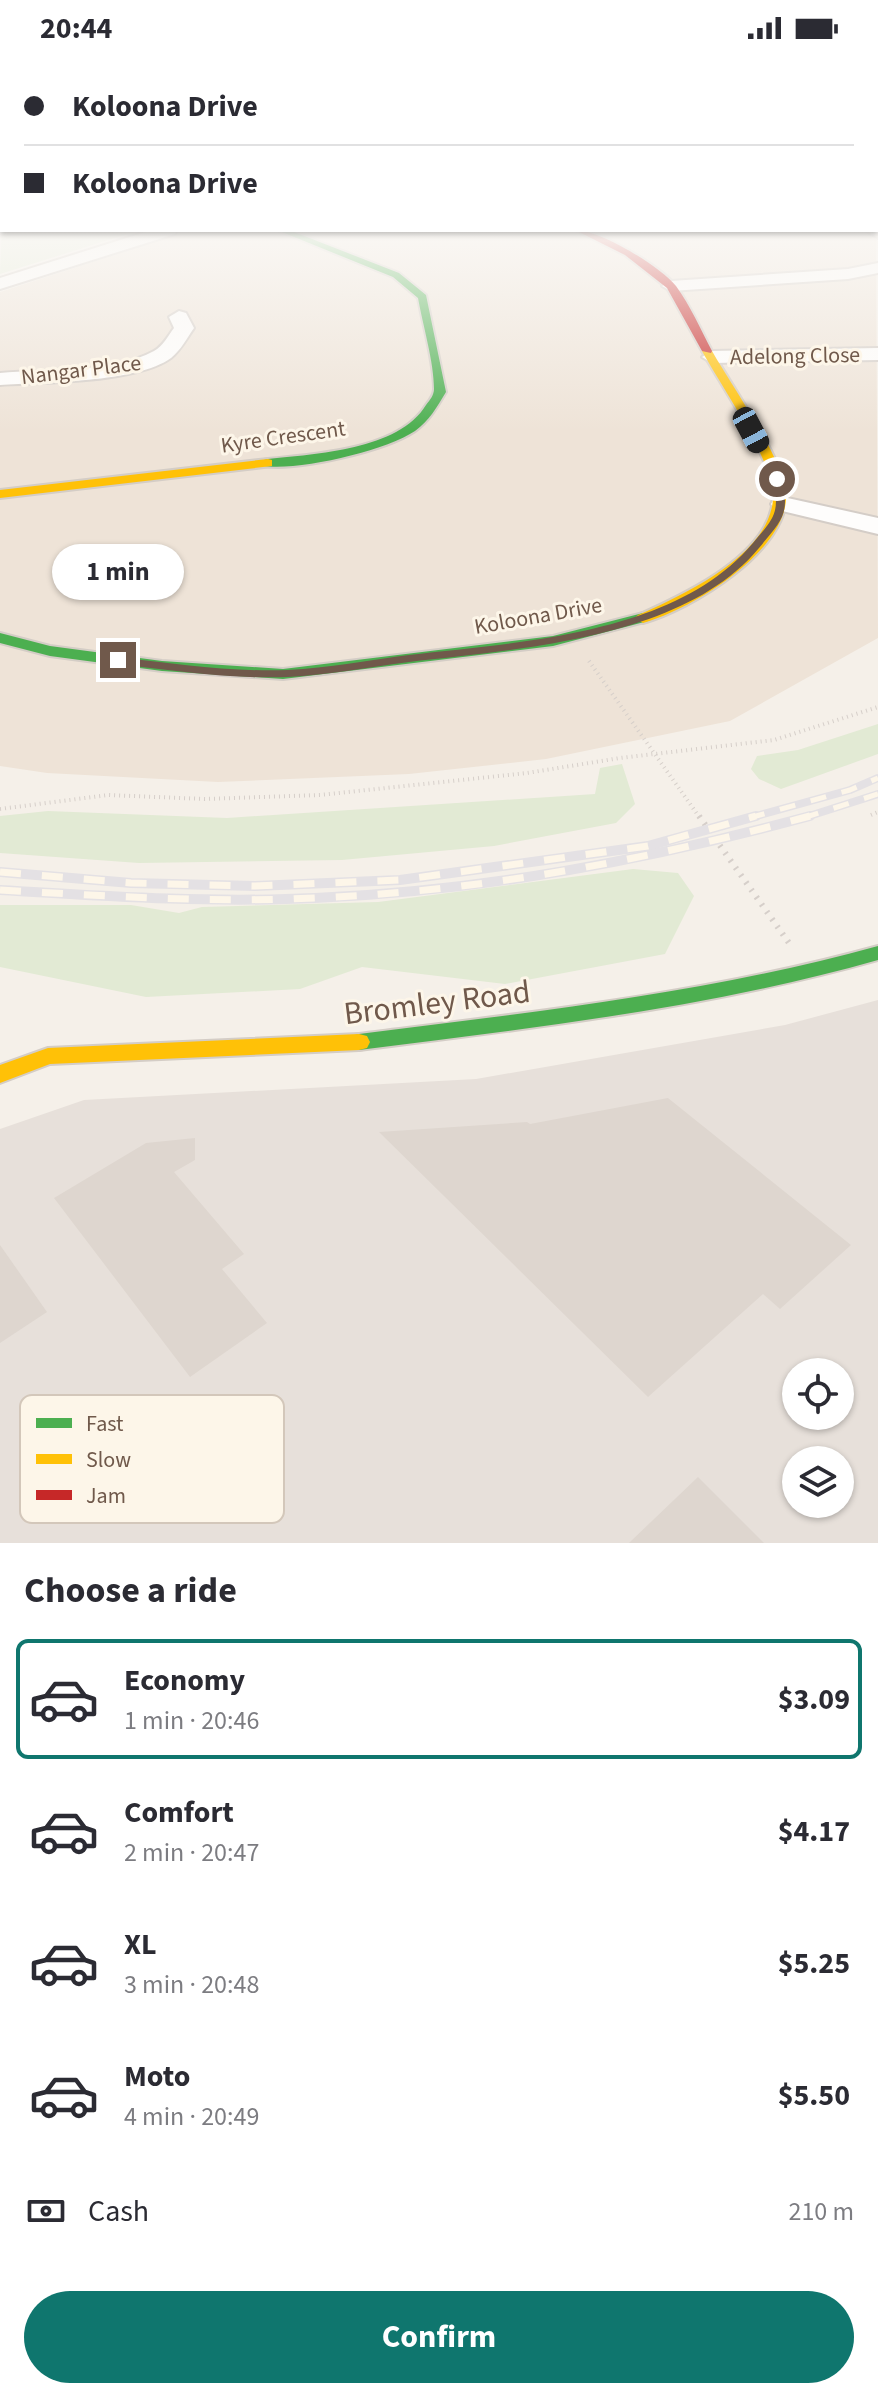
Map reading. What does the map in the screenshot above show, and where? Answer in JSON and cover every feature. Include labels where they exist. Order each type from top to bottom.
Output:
[{"type":"street","name":"Kyre Crescent","points":[[0,494],[339,455],[398,435],[427,414],[440,392],[423,297],[419,293]]},
{"type":"street","points":[[675,293],[777,479],[783,504],[878,526]]},
{"type":"street","name":"Nangar Place","points":[[0,379],[117,368],[151,360],[169,350],[184,328],[179,317]]},
{"type":"street","name":"Adelong Close","points":[[712,357],[878,354]]},
{"type":"street","name":"Koloona Drive","points":[[0,638],[44,649],[181,669],[267,674],[572,637],[632,621],[700,592],[749,554],[779,518],[783,504]]},
{"type":"street","name":"Bromley Road","points":[[0,1074],[48,1056],[135,1050],[331,1045],[535,1020],[722,990],[878,953]]},
{"type":"path","points":[[572,637],[809,970]]},
{"type":"path","points":[[0,809],[108,795],[205,799],[320,795],[527,773],[774,740],[878,707]]},
{"type":"shaded area","points":[[0,293],[876,293],[878,638],[730,721],[546,759],[409,774],[218,782],[47,773],[0,766]]},
{"type":"shaded area","points":[[878,1000],[878,1543],[0,1543],[0,1129],[84,1100],[476,1079],[785,1025]]},
{"type":"green space","points":[[878,724],[878,754],[781,789],[759,779],[751,769],[757,756],[798,750]]},
{"type":"green space","points":[[622,764],[635,804],[616,823],[494,846],[342,860],[139,863],[0,853],[0,816],[48,811],[227,818],[595,794],[600,768]]},
{"type":"green space","points":[[633,869],[678,873],[694,896],[665,954],[505,984],[362,967],[300,989],[146,997],[0,967],[0,905],[131,905],[179,913],[202,907],[378,902]]},
{"type":"building","points":[[668,1098],[851,1245],[780,1309],[763,1294],[648,1397],[379,1132],[530,1124]]},
{"type":"building","points":[[195,1138],[195,1160],[174,1172],[244,1254],[222,1269],[267,1323],[190,1377],[54,1198],[146,1143]]},
{"type":"building","points":[[0,1245],[47,1312],[0,1343]]},
{"type":"building","points":[[698,1477],[764,1543],[629,1543]]},
{"type":"railway","points":[[749,818],[850,790],[878,778]]},
{"type":"railway","points":[[806,817],[878,794]]},
{"type":"railway","points":[[0,872],[131,883],[255,886],[400,880],[648,846],[756,816]]},
{"type":"railway","points":[[806,817],[810,816]]},
{"type":"railway","points":[[0,890],[236,900],[378,894],[565,871],[688,846],[806,817]]},
{"type":"traffic: fast","points":[[268,463],[366,448],[411,428],[428,412],[440,392],[423,297],[419,293]]},
{"type":"traffic: fast","points":[[0,638],[50,651],[162,666],[283,674],[553,641],[643,618]]},
{"type":"traffic: fast","points":[[359,1042],[686,998],[815,971],[878,953]]},
{"type":"traffic: slow","points":[[643,618],[707,586],[730,570],[768,533],[778,513],[780,492],[769,462],[707,351]]},
{"type":"traffic: slow","points":[[0,494],[268,463]]},
{"type":"traffic: slow","points":[[0,1074],[48,1056],[359,1042]]},
{"type":"traffic: jam","points":[[675,293],[707,351]]},
{"type":"route","points":[[118,660],[210,672],[289,673],[528,644],[592,633],[668,607],[700,592],[727,573],[749,554],[779,518],[783,504],[777,479]]}]
